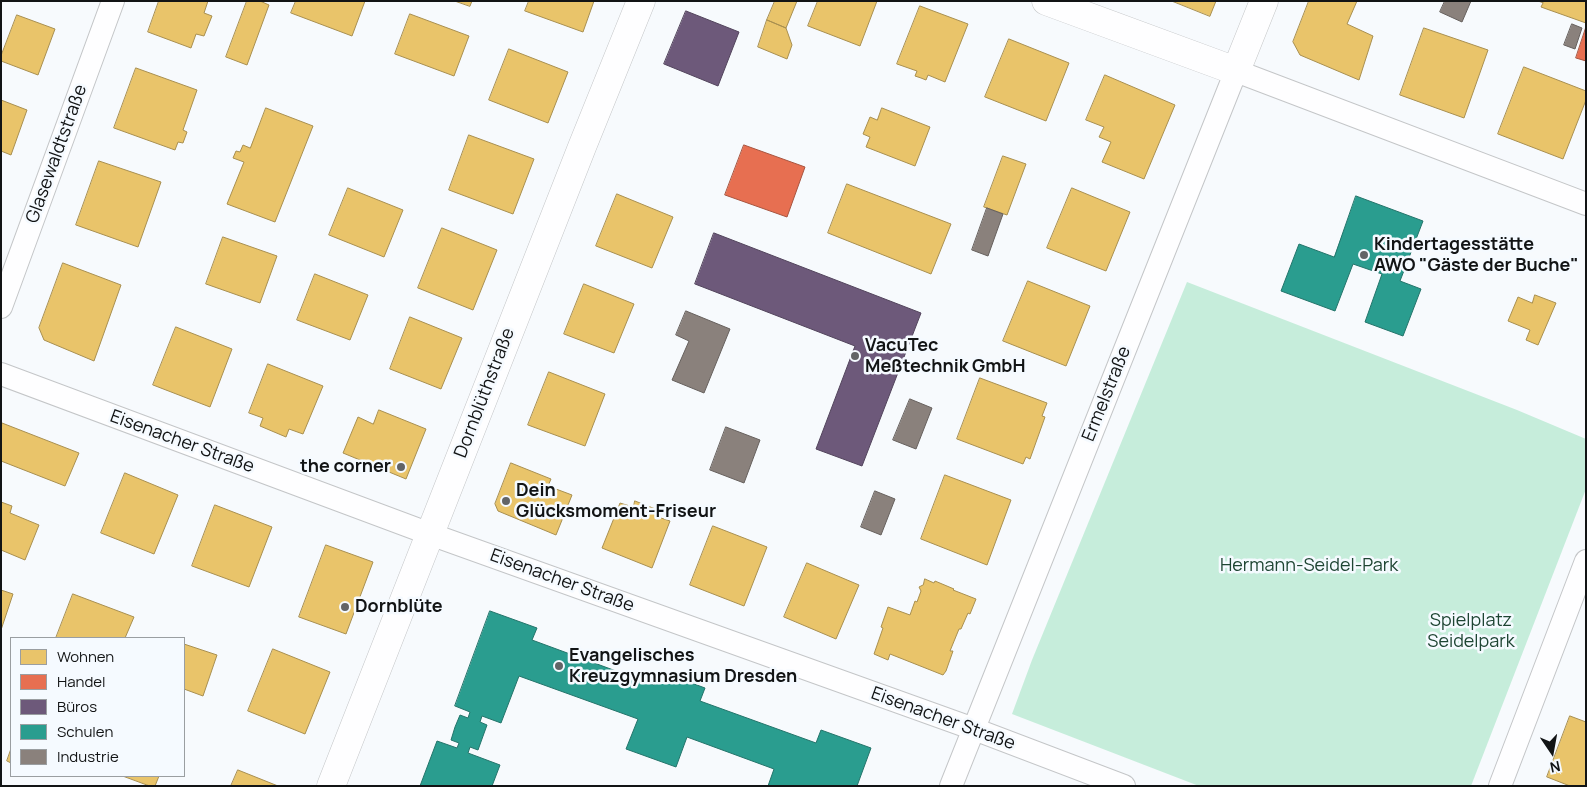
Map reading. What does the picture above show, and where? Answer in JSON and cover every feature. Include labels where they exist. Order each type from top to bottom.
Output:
[{"type":"street","name":"Glasewaldtstraße","points":[[1,307],[113,1]]},
{"type":"street","name":"Dornblüthstraße","points":[[331,786],[641,1]]},
{"type":"street","points":[[1046,1],[1236,70],[1586,204]]},
{"type":"street","name":"Ermelstraße","points":[[951,786],[1264,1]]},
{"type":"street","name":"Eisenacher Straße","points":[[1,374],[430,534],[974,729],[1124,786]]},
{"type":"street","points":[[1500,786],[1586,561]]},
{"type":"green space","name":"Hermann-Seidel-Park","points":[[1187,282],[1517,410],[1586,439],[1586,489],[1471,786],[1199,786],[1012,714],[1032,660]]},
{"type":"building: Wohnen","points":[[159,1],[208,1],[204,13],[212,16],[204,36],[196,34],[191,48],[148,32]]},
{"type":"building: Wohnen","points":[[247,1],[260,1],[269,5],[247,65],[226,57]]},
{"type":"building: Wohnen","points":[[296,1],[365,1],[352,36],[291,13]]},
{"type":"building: Wohnen","points":[[455,1],[472,1],[470,6]]},
{"type":"building: Wohnen","points":[[529,1],[594,1],[583,32],[525,11]]},
{"type":"building: Wohnen","points":[[775,1],[797,1],[786,28],[767,20]]},
{"type":"building: Wohnen","points":[[818,1],[877,1],[860,46],[808,26]]},
{"type":"building: Wohnen","points":[[1172,1],[1216,1],[1210,16]]},
{"type":"building: Wohnen","points":[[1309,1],[1357,1],[1347,24],[1373,36],[1359,80],[1300,55],[1293,42]]},
{"type":"building: Wohnen","points":[[1538,1],[1586,1],[1586,23],[1541,7],[1543,3]]},
{"type":"building: Wohnen","points":[[920,6],[968,24],[945,82],[928,75],[926,80],[915,76],[917,71],[897,64]]},
{"type":"building: Wohnen","points":[[410,14],[469,36],[454,76],[395,54]]},
{"type":"building: Wohnen","points":[[17,15],[55,29],[38,75],[1,61],[1,56]]},
{"type":"building: Wohnen","points":[[767,20],[786,28],[792,45],[787,59],[758,47]]},
{"type":"building: Wohnen","points":[[1424,28],[1488,50],[1464,118],[1400,95]]},
{"type":"building: Wohnen","points":[[1009,39],[1069,63],[1046,121],[985,97]]},
{"type":"building: Wohnen","points":[[509,49],[568,72],[548,123],[489,100]]},
{"type":"building: Wohnen","points":[[1524,67],[1586,91],[1586,100],[1563,159],[1498,134]]},
{"type":"building: Wohnen","points":[[136,68],[197,90],[183,130],[187,132],[183,143],[178,142],[175,150],[114,128]]},
{"type":"building: Wohnen","points":[[1105,75],[1175,105],[1144,179],[1102,162],[1111,142],[1099,137],[1104,127],[1086,120]]},
{"type":"building: Wohnen","points":[[1,100],[27,110],[11,155],[1,151]]},
{"type":"building: Wohnen","points":[[266,108],[313,126],[275,222],[227,204],[244,162],[233,158],[236,151],[240,152],[243,145],[250,148]]},
{"type":"building: Wohnen","points":[[882,108],[930,127],[915,166],[866,147],[870,137],[863,134],[870,117],[877,120]]},
{"type":"building: Wohnen","points":[[469,135],[534,159],[513,214],[449,190]]},
{"type":"building: Wohnen","points":[[1003,156],[1026,164],[1007,215],[984,207]]},
{"type":"building: Wohnen","points":[[99,161],[161,182],[138,247],[76,225]]},
{"type":"building: Wohnen","points":[[847,184],[951,224],[931,274],[828,233]]},
{"type":"building: Wohnen","points":[[348,188],[403,210],[384,257],[329,235]]},
{"type":"building: Wohnen","points":[[1072,188],[1130,212],[1106,271],[1047,248]]},
{"type":"building: Wohnen","points":[[617,194],[673,217],[652,268],[596,246]]},
{"type":"building: Wohnen","points":[[442,228],[497,250],[473,310],[418,288]]},
{"type":"building: Wohnen","points":[[223,237],[277,256],[260,303],[206,284]]},
{"type":"building: Wohnen","points":[[63,263],[121,285],[94,361],[44,340],[39,328]]},
{"type":"building: Wohnen","points":[[315,274],[368,295],[350,340],[297,320]]},
{"type":"building: Wohnen","points":[[1028,281],[1090,306],[1066,366],[1003,341]]},
{"type":"building: Wohnen","points":[[584,284],[634,304],[614,353],[564,334]]},
{"type":"building: Wohnen","points":[[1535,295],[1556,303],[1538,345],[1526,340],[1530,330],[1508,321],[1518,297],[1532,303]]},
{"type":"building: Wohnen","points":[[410,317],[462,338],[441,389],[390,369]]},
{"type":"building: Wohnen","points":[[176,327],[232,349],[210,407],[153,385]]},
{"type":"building: Wohnen","points":[[268,364],[323,386],[303,434],[289,429],[286,437],[260,426],[263,418],[249,413]]},
{"type":"building: Wohnen","points":[[549,372],[605,394],[585,446],[528,425]]},
{"type":"building: Wohnen","points":[[980,378],[1047,403],[1042,416],[1045,417],[1030,459],[1026,457],[1023,464],[957,439]]},
{"type":"building: Wohnen","points":[[379,410],[426,429],[406,479],[343,453],[358,417],[373,424]]},
{"type":"building: Wohnen","points":[[2,423],[79,453],[65,486],[1,461]]},
{"type":"building: Wohnen","points":[[511,463],[551,479],[548,486],[572,495],[556,535],[498,511],[495,504]]},
{"type":"building: Wohnen","points":[[125,473],[178,495],[154,554],[101,533]]},
{"type":"building: Wohnen","points":[[945,475],[1011,500],[987,565],[921,539]]},
{"type":"building: Wohnen","points":[[635,501],[658,510],[655,516],[670,521],[652,568],[602,548],[620,503],[633,507]]},
{"type":"building: Wohnen","points":[[1,502],[12,506],[10,513],[39,525],[25,560],[1,550]]},
{"type":"building: Wohnen","points":[[215,505],[272,527],[249,587],[192,566]]},
{"type":"building: Wohnen","points":[[713,526],[767,547],[744,606],[690,585]]},
{"type":"building: Wohnen","points":[[326,545],[373,562],[346,634],[299,617]]},
{"type":"building: Wohnen","points":[[807,563],[859,585],[836,639],[784,617]]},
{"type":"building: Wohnen","points":[[925,579],[934,583],[935,581],[976,599],[970,614],[968,613],[961,629],[959,629],[950,651],[953,651],[943,675],[890,654],[888,660],[874,654],[888,607],[910,615],[921,591],[919,587],[923,585]]},
{"type":"building: Wohnen","points":[[1,590],[13,594],[1,630]]},
{"type":"building: Wohnen","points":[[73,594],[134,617],[125,637],[56,637]]},
{"type":"building: Wohnen","points":[[185,644],[217,655],[203,696],[185,689]]},
{"type":"building: Wohnen","points":[[273,649],[330,672],[305,734],[248,711]]},
{"type":"building: Wohnen","points":[[1570,716],[1586,722],[1586,786],[1570,786],[1547,777]]},
{"type":"building: Wohnen","points":[[10,752],[10,762],[7,761]]},
{"type":"building: Wohnen","points":[[238,770],[278,786],[231,786]]},
{"type":"building: Wohnen","points":[[126,777],[159,777],[155,786]]},
{"type":"building: Handel","points":[[1586,27],[1586,61],[1576,58]]},
{"type":"building: Handel","points":[[744,145],[805,167],[787,217],[725,195]]},
{"type":"building: Büros","points":[[686,11],[739,32],[718,86],[664,64]]},
{"type":"building: Büros","points":[[714,233],[921,313],[862,466],[816,449],[855,346],[695,284]]},
{"type":"building: Schulen","points":[[1356,196],[1423,221],[1400,281],[1421,289],[1403,336],[1365,322],[1382,274],[1353,264],[1335,311],[1281,291],[1299,244],[1334,257]]},
{"type":"building: Schulen","points":[[490,611],[537,628],[532,640],[654,685],[659,671],[705,688],[700,701],[816,743],[821,730],[871,748],[857,786],[768,786],[774,769],[687,737],[676,767],[626,749],[638,719],[519,676],[501,723],[482,716],[480,722],[487,725],[478,750],[470,747],[468,753],[500,765],[492,786],[420,786],[437,741],[457,748],[459,743],[451,740],[455,727],[460,715],[468,718],[470,712],[455,706]]},
{"type":"building: Industrie","points":[[1445,1],[1471,1],[1462,22],[1440,12]]},
{"type":"building: Industrie","points":[[1572,24],[1582,28],[1575,49],[1564,45]]},
{"type":"building: Industrie","points":[[987,208],[1003,214],[988,256],[972,250]]},
{"type":"building: Industrie","points":[[686,311],[730,329],[704,393],[672,380],[689,341],[676,335]]},
{"type":"building: Industrie","points":[[910,399],[932,408],[916,449],[893,440]]},
{"type":"building: Industrie","points":[[726,427],[760,440],[744,483],[710,470]]},
{"type":"building: Industrie","points":[[875,491],[895,499],[881,535],[861,527]]},
{"type":"place","name":"Kindertagesstätte AWO \"Gäste der Buche\"","points":[[1364,255]]},
{"type":"place","name":"VacuTec Meßtechnik GmbH","points":[[855,356]]},
{"type":"place","name":"the corner","points":[[401,467]]},
{"type":"place","name":"Dein Glücksmoment-Friseur","points":[[506,501]]},
{"type":"place","name":"Dornblüte","points":[[345,607]]},
{"type":"place","name":"Evangelisches Kreuzgymnasium Dresden","points":[[559,666]]},
{"type":"park label","name":"Spielplatz Seidelpark","points":[[1471,631]]}]
